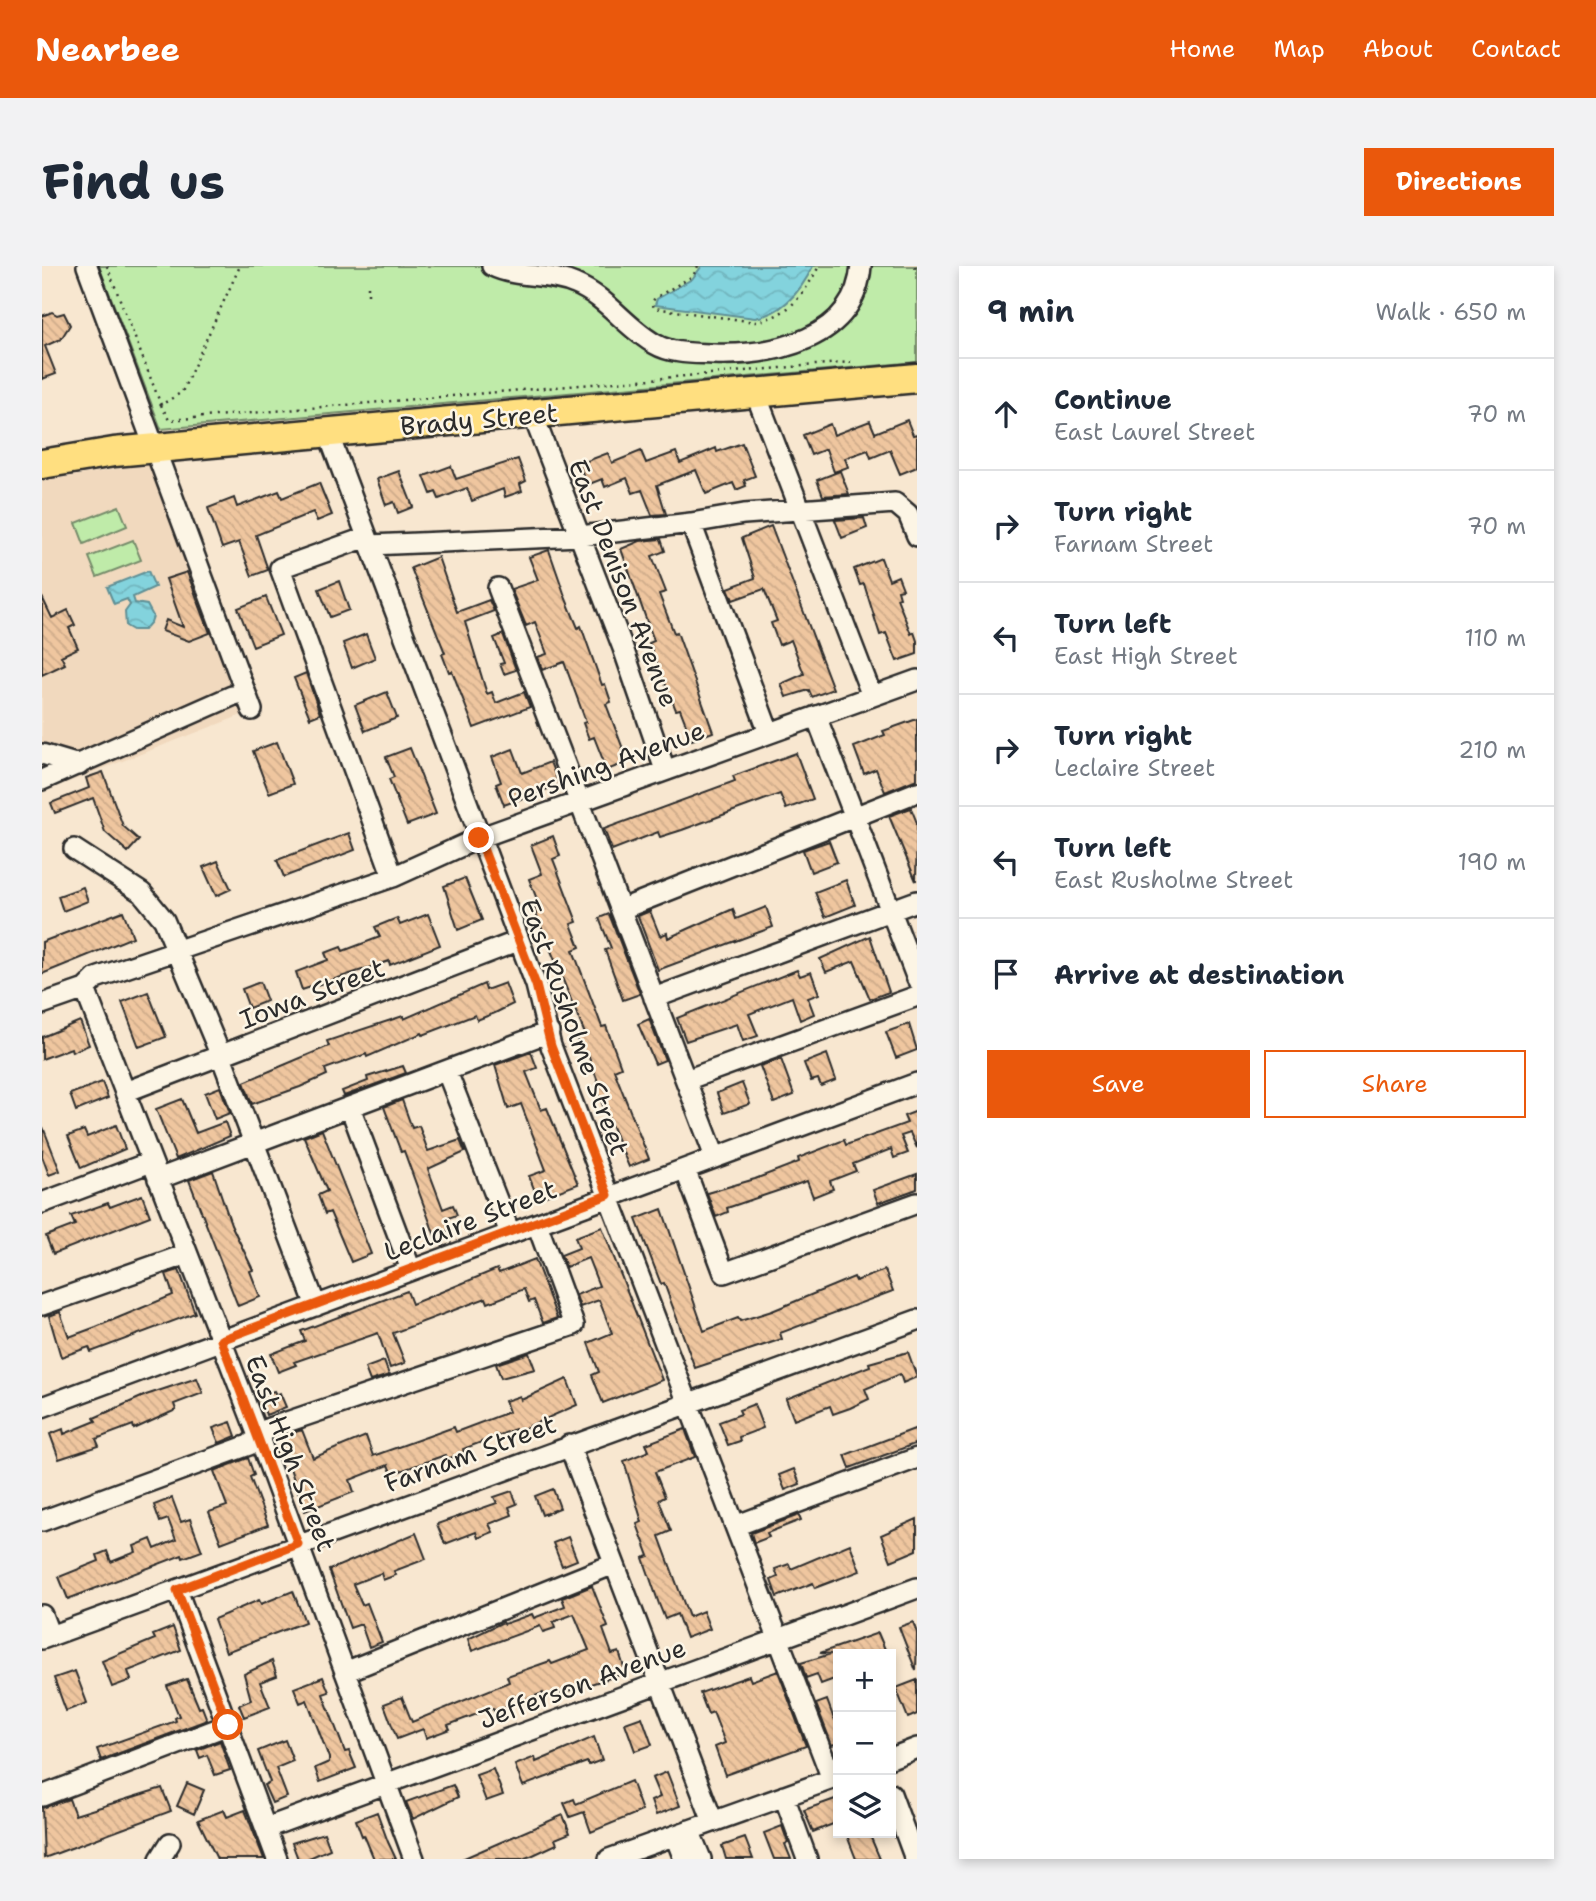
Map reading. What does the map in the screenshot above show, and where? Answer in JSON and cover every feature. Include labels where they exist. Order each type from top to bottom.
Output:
[{"type":"highway","name":"Brady Street","points":[[42,464],[157,448],[917,378]]},
{"type":"street","points":[[88,266],[251,710]]},
{"type":"street","points":[[492,266],[518,275],[567,280],[597,293],[625,321],[656,345],[682,353],[750,355],[785,348],[826,328],[849,304],[860,281],[861,266]]},
{"type":"street","points":[[755,392],[872,696]]},
{"type":"street","name":"East Denison Avenue","points":[[533,415],[623,648],[665,770]]},
{"type":"street","name":"East Rusholme Street","points":[[328,433],[536,985],[548,1032],[608,1195],[777,1638],[834,1775]]},
{"type":"street","points":[[393,877],[279,568],[368,541],[579,536],[800,509],[895,503],[908,514],[917,536]]},
{"type":"street","points":[[691,523],[769,733]]},
{"type":"street","points":[[498,587],[715,1157]]},
{"type":"street","name":"Pershing Avenue","points":[[42,1004],[85,989],[96,978],[393,877],[479,838],[917,680]]},
{"type":"street","points":[[42,780],[232,696]]},
{"type":"street","points":[[816,716],[917,979]]},
{"type":"street","points":[[42,754],[79,765]]},
{"type":"street","points":[[622,909],[917,792]]},
{"type":"street","points":[[74,849],[142,893],[164,920],[221,1056],[316,1306]]},
{"type":"street","points":[[654,998],[917,901]]},
{"type":"street","name":"Iowa Street","points":[[125,1092],[518,941]]},
{"type":"street","name":"East High Street","points":[[85,989],[221,1340],[414,1859]]},
{"type":"street","points":[[686,1080],[917,996]]},
{"type":"street","points":[[42,1203],[254,1143],[548,1032]]},
{"type":"street","points":[[447,1072],[510,1233]]},
{"type":"street","name":"Leclaire Street","points":[[42,1407],[608,1195],[917,1083]]},
{"type":"street","points":[[349,1107],[411,1270]]},
{"type":"street","points":[[685,1169],[720,1270],[724,1273],[917,1203]]},
{"type":"street","points":[[42,1521],[248,1445],[269,1428],[574,1325],[537,1223]]},
{"type":"street","points":[[42,1305],[187,1254]]},
{"type":"street","name":"Farnam Street","points":[[46,1638],[688,1401],[917,1320]]},
{"type":"street","points":[[569,1445],[713,1822]]},
{"type":"street","points":[[734,1526],[917,1458]]},
{"type":"street","points":[[345,1672],[614,1564]]},
{"type":"street","name":"Jefferson Avenue","points":[[266,1828],[917,1588]]},
{"type":"street","points":[[177,1590],[277,1859]]},
{"type":"street","points":[[42,1615],[46,1638]]},
{"type":"street","points":[[42,1796],[228,1725]]},
{"type":"street","points":[[896,1756],[917,1748]]},
{"type":"street","points":[[609,1859],[833,1779]]},
{"type":"street","points":[[783,1796],[807,1859]]},
{"type":"street","points":[[896,1808],[915,1859]]},
{"type":"street","points":[[682,1833],[684,1859]]},
{"type":"street","points":[[682,1833],[701,1859]]},
{"type":"path","points":[[107,266],[169,420],[862,361]]},
{"type":"path","points":[[161,405],[182,391],[240,266]]},
{"type":"path","points":[[698,266],[693,276],[655,298],[652,302],[653,308],[755,322],[766,320],[786,311],[805,290],[819,266]]},
{"type":"path","points":[[915,266],[917,272]]},
{"type":"path","points":[[368,286],[368,299]]},
{"type":"shaded area","points":[[153,463],[247,713],[42,792],[42,481]]},
{"type":"green space","points":[[99,266],[917,266],[917,362],[161,429]]},
{"type":"green space","points":[[119,506],[127,526],[84,544],[76,523]]},
{"type":"green space","points":[[133,540],[141,560],[97,577],[89,557]]},
{"type":"water","points":[[702,266],[813,266],[790,300],[775,311],[755,318],[655,305],[657,299],[692,279]]},
{"type":"water","points":[[148,571],[155,587],[133,597],[135,603],[147,605],[153,616],[144,630],[133,630],[126,626],[125,612],[130,605],[127,599],[114,604],[107,587]]},
{"type":"building","points":[[52,312],[57,315],[64,313],[70,325],[61,339],[45,346],[56,374],[42,379],[42,316]]},
{"type":"building","points":[[907,420],[913,435],[917,434],[917,467],[900,474],[890,450],[871,458],[868,450],[845,458],[848,467],[834,472],[826,449],[811,455],[803,435],[830,424],[834,435],[870,421],[875,433]]},
{"type":"building","points":[[742,443],[755,476],[744,480],[746,486],[736,490],[733,483],[706,494],[696,470],[657,485],[666,514],[652,515],[642,490],[633,493],[627,478],[605,487],[602,479],[587,485],[579,464],[608,453],[612,463],[641,451],[646,463],[676,452],[680,463],[716,448],[717,452]]},
{"type":"building","points":[[518,459],[526,481],[520,484],[522,491],[505,497],[503,489],[472,501],[467,488],[439,499],[436,492],[431,494],[424,476],[451,466],[456,479]]},
{"type":"building","points":[[399,471],[413,507],[398,513],[394,502],[386,505],[377,479]]},
{"type":"building","points":[[840,471],[849,494],[823,496],[817,480]]},
{"type":"building","points":[[319,483],[332,515],[317,521],[313,512],[256,535],[268,570],[252,576],[239,542],[222,548],[208,508],[234,498],[237,507],[279,491],[282,498]]},
{"type":"building","points":[[864,518],[867,528],[842,538],[835,520]]},
{"type":"building","points":[[771,526],[833,689],[812,697],[809,690],[786,697],[781,684],[804,674],[791,640],[779,645],[771,623],[777,621],[764,589],[733,600],[728,588],[755,578],[742,538]]},
{"type":"building","points":[[661,539],[665,551],[652,556],[666,592],[659,594],[674,633],[677,632],[713,732],[692,740],[680,709],[676,710],[649,643],[654,641],[621,549],[640,541]]},
{"type":"building","points":[[549,550],[578,628],[581,626],[602,685],[605,684],[611,702],[606,704],[628,762],[607,770],[594,737],[589,739],[583,723],[586,722],[564,662],[542,670],[538,657],[547,654],[535,622],[526,626],[511,589],[538,580],[529,557]]},
{"type":"building","points":[[438,557],[457,612],[489,600],[494,611],[465,622],[487,694],[492,692],[496,703],[524,692],[530,707],[474,728],[452,671],[449,672],[442,654],[445,653],[411,568]]},
{"type":"building","points":[[881,558],[889,580],[898,576],[903,589],[898,590],[900,597],[897,598],[911,634],[914,632],[917,641],[917,654],[897,661],[886,633],[880,635],[864,584],[860,585],[854,569]]},
{"type":"building","points":[[187,572],[210,633],[189,641],[162,631],[166,620],[183,627],[166,579]]},
{"type":"building","points":[[339,581],[349,610],[330,617],[319,589]]},
{"type":"building","points":[[42,597],[52,618],[68,610],[75,625],[69,628],[78,648],[61,656],[65,664],[42,675]]},
{"type":"building","points":[[266,597],[281,635],[253,646],[238,608]]},
{"type":"building","points":[[366,634],[375,658],[352,668],[343,643]]},
{"type":"building","points":[[503,634],[516,670],[504,674],[500,664],[504,663],[494,638]]},
{"type":"building","points":[[306,673],[320,714],[310,718],[294,678]]},
{"type":"building","points":[[387,692],[397,718],[365,731],[355,705]]},
{"type":"building","points":[[917,719],[917,779],[885,792],[876,769],[864,774],[854,747],[885,735],[883,731]]},
{"type":"building","points":[[277,742],[293,784],[269,793],[253,751]]},
{"type":"building","points":[[410,748],[436,814],[407,825],[389,779],[394,777],[386,757]]},
{"type":"building","points":[[513,749],[522,773],[550,762],[559,785],[504,805],[496,784],[501,782],[492,757]]},
{"type":"building","points":[[796,753],[813,799],[786,809],[780,794],[682,830],[660,837],[658,832],[612,850],[604,829],[735,781],[733,776]]},
{"type":"building","points":[[103,772],[123,826],[139,840],[128,852],[105,832],[93,798],[55,813],[51,803],[89,788],[86,778]]},
{"type":"building","points":[[911,808],[917,823],[916,881],[889,816]]},
{"type":"building","points":[[349,833],[355,850],[284,877],[277,860]]},
{"type":"building","points":[[553,836],[560,856],[553,859],[577,922],[571,924],[580,947],[573,950],[602,1027],[606,1026],[621,1067],[614,1070],[649,1159],[629,1167],[596,1089],[600,1087],[588,1055],[583,1057],[576,1037],[585,1034],[534,909],[540,907],[529,879],[542,874],[531,845]]},
{"type":"building","points":[[829,841],[837,862],[811,872],[803,850]]},
{"type":"building","points":[[218,861],[231,889],[216,896],[203,867]]},
{"type":"building","points":[[465,878],[482,920],[458,930],[444,886]]},
{"type":"building","points":[[846,880],[855,905],[825,917],[815,892]]},
{"type":"building","points":[[83,887],[88,901],[63,911],[58,896]]},
{"type":"building","points":[[766,907],[773,927],[658,970],[638,916],[650,911],[660,936],[667,933],[668,938],[733,909],[736,919]]},
{"type":"building","points":[[123,911],[133,937],[42,974],[42,942]]},
{"type":"building","points":[[428,914],[440,945],[390,965],[389,961],[302,990],[296,972],[328,960],[325,953],[341,947],[343,951],[380,937],[375,927],[397,918],[400,925]]},
{"type":"building","points":[[609,914],[640,994],[623,1000],[605,950],[611,948],[599,918]]},
{"type":"building","points":[[870,936],[889,992],[870,999],[854,961],[826,972],[820,959]]},
{"type":"building","points":[[797,970],[800,976],[811,972],[819,994],[808,998],[814,1014],[800,1020],[792,997],[749,1014],[758,1036],[743,1041],[737,1024],[686,1041],[677,1018]]},
{"type":"building","points":[[260,982],[267,1001],[249,1008],[242,989]]},
{"type":"building","points":[[505,983],[513,1004],[495,1013],[477,1020],[475,1015],[423,1035],[422,1033],[367,1057],[366,1054],[325,1069],[327,1075],[252,1104],[244,1082],[329,1046],[327,1041],[403,1016],[404,1019],[484,984],[486,990]]},
{"type":"building","points":[[148,992],[166,1037],[139,1047],[122,1002]]},
{"type":"building","points":[[649,1019],[665,1060],[655,1064],[638,1024]]},
{"type":"building","points":[[80,1021],[89,1045],[72,1052],[71,1048],[42,1059],[42,1037]]},
{"type":"building","points":[[909,1024],[917,1050],[896,1058],[886,1032]]},
{"type":"building","points":[[531,1052],[537,1068],[526,1072],[541,1110],[547,1108],[578,1184],[538,1199],[529,1176],[546,1170],[521,1104],[508,1109],[495,1065]]},
{"type":"building","points":[[827,1054],[836,1080],[821,1086],[818,1079],[811,1081],[804,1063]]},
{"type":"building","points":[[781,1059],[794,1095],[774,1103],[760,1066]]},
{"type":"building","points":[[403,1066],[406,1073],[344,1096],[342,1091],[368,1081],[367,1077]]},
{"type":"building","points":[[102,1082],[108,1098],[76,1111],[70,1094]]},
{"type":"building","points":[[742,1083],[750,1104],[724,1113],[717,1093]]},
{"type":"building","points":[[220,1087],[230,1113],[215,1119],[205,1093]]},
{"type":"building","points":[[182,1099],[196,1133],[225,1122],[230,1136],[176,1159],[156,1109]]},
{"type":"building","points":[[402,1100],[412,1128],[419,1126],[428,1151],[460,1140],[465,1152],[428,1169],[443,1209],[453,1205],[457,1215],[448,1218],[452,1229],[435,1236],[404,1151],[401,1152],[384,1107]]},
{"type":"building","points":[[917,1111],[917,1148],[910,1133],[901,1136],[908,1153],[894,1158],[891,1149],[853,1164],[856,1171],[830,1181],[833,1189],[813,1197],[807,1181],[727,1208],[728,1212],[716,1217],[707,1193],[799,1162],[798,1158],[844,1140],[846,1145],[907,1123],[904,1116]]},
{"type":"building","points":[[116,1125],[125,1149],[81,1168],[68,1136],[84,1130],[87,1137]]},
{"type":"building","points":[[43,1127],[60,1171],[49,1175],[42,1156]]},
{"type":"building","points":[[322,1130],[371,1254],[351,1262],[330,1212],[325,1214],[318,1195],[327,1191],[304,1137]]},
{"type":"building","points":[[213,1171],[231,1224],[253,1270],[250,1271],[260,1297],[238,1306],[189,1180]]},
{"type":"building","points":[[917,1174],[917,1189],[878,1203],[873,1190]]},
{"type":"building","points":[[142,1195],[150,1216],[53,1254],[46,1236],[75,1225],[71,1216],[108,1203],[110,1207]]},
{"type":"building","points":[[662,1209],[704,1331],[738,1318],[740,1321],[772,1311],[854,1277],[856,1281],[885,1270],[893,1291],[780,1333],[782,1339],[695,1368],[664,1283],[661,1284],[636,1219]]},
{"type":"building","points":[[602,1227],[662,1380],[603,1403],[592,1375],[599,1372],[588,1343],[612,1333],[599,1300],[580,1307],[576,1295],[599,1286],[588,1258],[566,1267],[561,1255],[579,1248],[575,1237]]},
{"type":"building","points":[[535,1259],[557,1318],[543,1323],[534,1300],[529,1302],[524,1289],[488,1303],[486,1298],[393,1333],[405,1363],[390,1368],[378,1333],[294,1362],[296,1365],[278,1372],[271,1354],[305,1341],[301,1331],[407,1291],[412,1304],[497,1269],[499,1273]]},
{"type":"building","points":[[179,1270],[195,1313],[91,1352],[89,1347],[61,1357],[49,1316],[60,1312],[69,1337],[173,1295],[166,1274]]},
{"type":"building","points":[[908,1352],[917,1377],[903,1383],[900,1374],[865,1389],[869,1399],[850,1408],[833,1414],[830,1406],[794,1420],[786,1399],[870,1366],[869,1363]]},
{"type":"building","points":[[529,1353],[535,1369],[501,1378],[496,1364]]},
{"type":"building","points":[[384,1361],[389,1375],[370,1381],[365,1368]]},
{"type":"building","points":[[197,1378],[203,1393],[174,1404],[176,1410],[134,1429],[133,1425],[96,1439],[99,1446],[59,1459],[50,1434],[63,1429],[64,1434],[146,1395]]},
{"type":"building","points":[[567,1379],[577,1405],[516,1432],[515,1429],[463,1449],[464,1453],[447,1459],[445,1455],[392,1474],[388,1465],[350,1480],[354,1492],[305,1511],[279,1437],[302,1430],[313,1458],[366,1436],[373,1456],[454,1427],[456,1432],[509,1412],[505,1401],[520,1396],[521,1400]]},
{"type":"building","points":[[274,1391],[276,1395],[280,1393],[286,1407],[266,1415],[259,1396]]},
{"type":"building","points":[[754,1404],[763,1428],[739,1437],[740,1441],[728,1445],[719,1422],[741,1414],[739,1410]]},
{"type":"building","points":[[231,1422],[236,1436],[219,1443],[213,1428]]},
{"type":"building","points":[[917,1428],[917,1443],[850,1468],[845,1455]]},
{"type":"building","points":[[685,1429],[695,1457],[655,1472],[665,1497],[659,1500],[671,1531],[659,1536],[689,1617],[703,1611],[710,1629],[686,1638],[677,1614],[665,1619],[659,1604],[643,1558],[649,1556],[637,1524],[642,1522],[624,1461],[649,1451],[646,1444]]},
{"type":"building","points":[[248,1458],[254,1475],[250,1477],[268,1525],[221,1543],[209,1512],[227,1506],[214,1471]]},
{"type":"building","points":[[794,1469],[800,1484],[785,1490],[779,1475]]},
{"type":"building","points":[[553,1489],[560,1508],[542,1515],[535,1496]]},
{"type":"building","points":[[512,1491],[517,1504],[509,1507],[512,1515],[489,1524],[493,1532],[478,1538],[476,1532],[445,1544],[437,1524],[497,1503],[494,1497]]},
{"type":"building","points":[[172,1498],[181,1522],[190,1519],[202,1551],[183,1558],[182,1555],[68,1599],[59,1577],[99,1561],[97,1555],[107,1551],[111,1562],[136,1552],[134,1546],[151,1539],[155,1549],[176,1540],[168,1519],[160,1522],[154,1505]]},
{"type":"building","points":[[799,1515],[801,1520],[767,1533],[769,1537],[754,1543],[751,1533]]},
{"type":"building","points":[[917,1519],[917,1550],[891,1561],[881,1535]]},
{"type":"building","points":[[416,1533],[426,1559],[394,1571],[396,1575],[383,1580],[381,1573],[353,1584],[362,1605],[367,1603],[382,1642],[369,1647],[361,1624],[350,1628],[329,1570]]},
{"type":"building","points":[[568,1537],[577,1560],[562,1566],[553,1543]]},
{"type":"building","points":[[850,1544],[860,1571],[815,1588],[813,1583],[777,1597],[771,1580],[778,1577],[775,1569],[789,1564],[791,1569]]},
{"type":"building","points":[[592,1586],[608,1627],[603,1629],[612,1654],[619,1652],[626,1673],[545,1698],[543,1693],[494,1711],[493,1708],[448,1725],[450,1729],[426,1738],[423,1729],[397,1739],[384,1704],[402,1697],[412,1722],[509,1682],[507,1676],[550,1661],[552,1664],[589,1650],[574,1614],[553,1622],[555,1628],[543,1632],[540,1626],[472,1651],[468,1639],[503,1622],[504,1624],[532,1614],[534,1618],[565,1606],[562,1598]]},
{"type":"building","points":[[293,1591],[305,1622],[226,1652],[214,1619],[259,1600],[261,1604]]},
{"type":"building","points":[[913,1622],[917,1633],[916,1671],[899,1627]]},
{"type":"building","points":[[173,1627],[181,1650],[128,1671],[131,1680],[112,1687],[102,1661],[155,1639],[153,1635]]},
{"type":"building","points":[[878,1633],[885,1649],[833,1649],[833,1680],[821,1684],[817,1674],[806,1678],[801,1663],[831,1654],[820,1653]]},
{"type":"building","points":[[272,1661],[277,1676],[260,1682],[270,1707],[244,1717],[239,1705],[251,1700],[244,1674]]},
{"type":"building","points":[[75,1671],[87,1703],[66,1711],[54,1678]]},
{"type":"building","points":[[778,1671],[806,1746],[725,1775],[715,1747],[725,1743],[713,1712],[708,1714],[700,1693],[749,1676],[751,1681]]},
{"type":"building","points":[[323,1677],[329,1692],[323,1694],[345,1752],[349,1751],[356,1768],[320,1782],[315,1768],[329,1762],[329,1758],[307,1700],[300,1703],[294,1688]]},
{"type":"building","points":[[187,1679],[207,1720],[101,1760],[97,1749],[176,1721],[175,1718],[179,1716],[167,1686]]},
{"type":"building","points":[[917,1680],[917,1714],[908,1718],[896,1688]]},
{"type":"building","points":[[827,1700],[833,1716],[833,1745],[832,1745],[816,1704]]},
{"type":"building","points":[[642,1717],[652,1745],[635,1751],[625,1723]]},
{"type":"building","points":[[594,1737],[602,1760],[589,1765],[587,1762],[523,1786],[515,1765],[535,1757],[536,1762]]},
{"type":"building","points":[[285,1740],[293,1761],[276,1768],[287,1797],[272,1803],[264,1785],[270,1782],[258,1751]]},
{"type":"building","points":[[220,1741],[230,1770],[215,1775],[207,1755],[200,1758],[197,1750]]},
{"type":"building","points":[[493,1769],[503,1795],[486,1801],[476,1775]]},
{"type":"building","points":[[667,1772],[680,1806],[656,1815],[651,1801],[660,1797],[652,1778]]},
{"type":"building","points":[[631,1781],[642,1811],[591,1832],[584,1812],[570,1817],[564,1803],[574,1799],[576,1804]]},
{"type":"building","points":[[187,1783],[204,1790],[194,1814],[177,1806]]},
{"type":"building","points":[[453,1785],[458,1797],[413,1819],[406,1802]]},
{"type":"building","points":[[162,1788],[171,1811],[44,1858],[42,1808],[69,1799],[75,1815]]},
{"type":"building","points":[[833,1800],[833,1824],[813,1832],[804,1810]]},
{"type":"building","points":[[224,1810],[227,1817],[245,1810],[264,1859],[217,1859],[198,1820]]},
{"type":"building","points":[[377,1812],[396,1859],[374,1859],[364,1835],[362,1836],[356,1820]]},
{"type":"building","points":[[563,1815],[570,1833],[555,1839],[557,1844],[531,1856],[522,1859],[462,1859]]},
{"type":"building","points":[[782,1826],[791,1859],[774,1859],[764,1833]]},
{"type":"building","points":[[324,1833],[330,1849],[307,1859],[298,1859],[292,1843]]},
{"type":"building","points":[[745,1838],[753,1859],[726,1859],[722,1846]]},
{"type":"building","points":[[848,1838],[871,1838],[880,1859],[856,1859]]},
{"type":"route","points":[[228,1725],[177,1590],[298,1544],[221,1340],[608,1195],[551,1046],[536,985],[479,838]]}]
